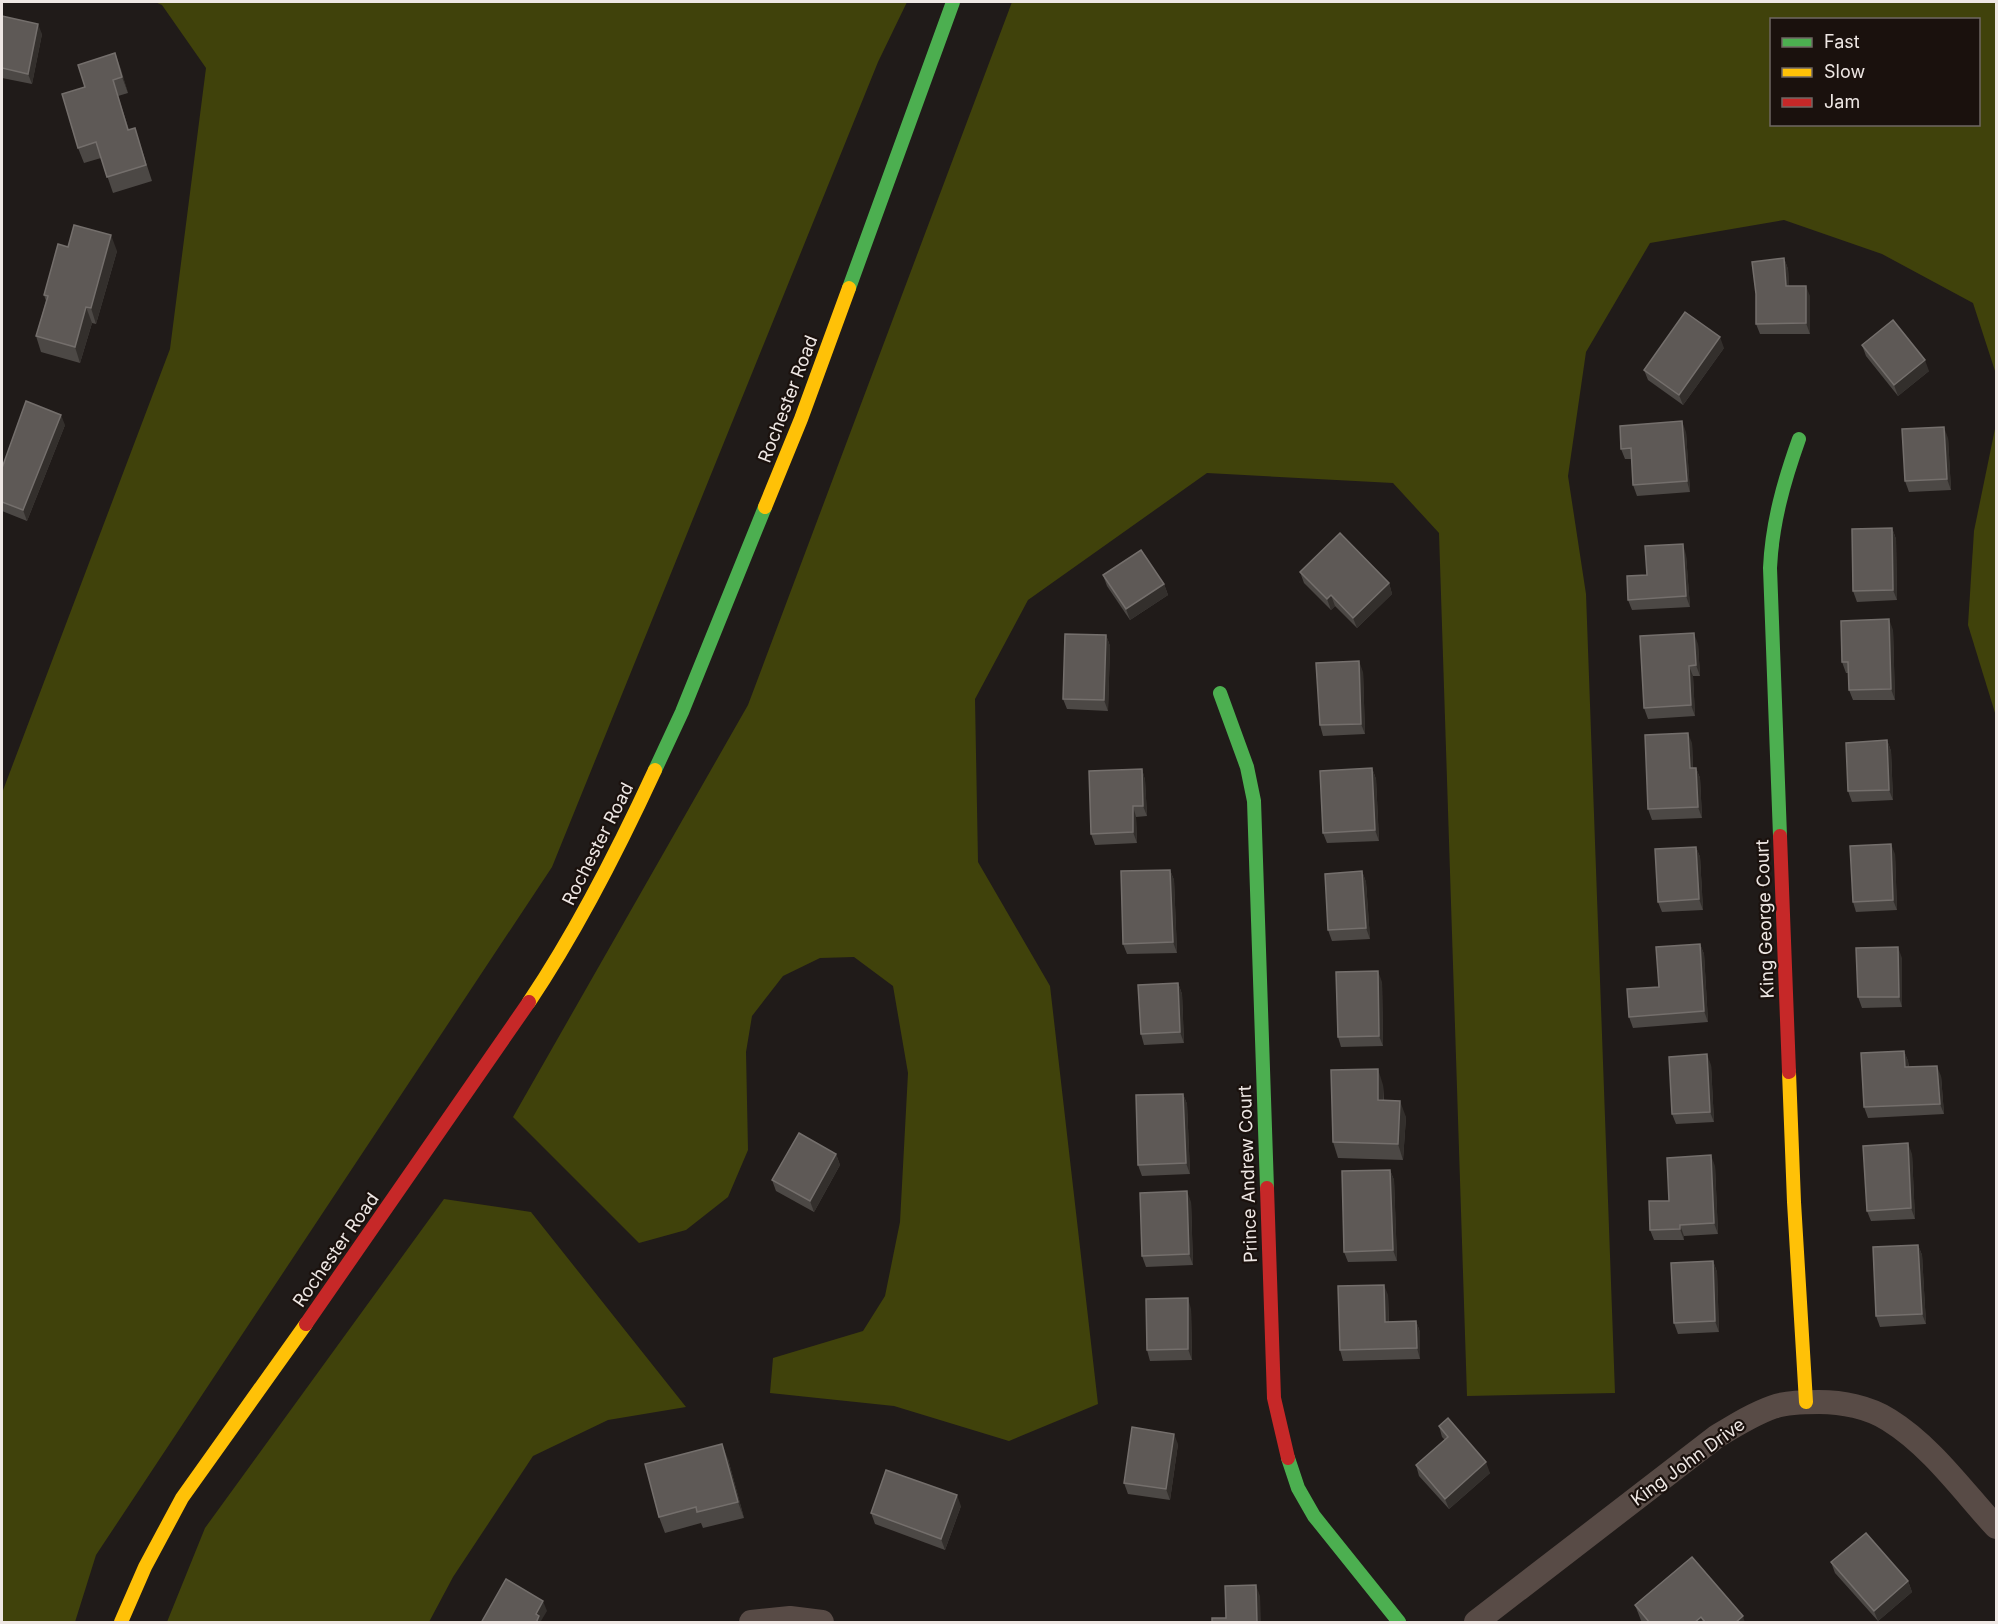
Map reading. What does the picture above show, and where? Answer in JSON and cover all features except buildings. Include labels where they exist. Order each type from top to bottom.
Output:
[{"type":"street","name":"Rochester Road","points":[[121,1623],[145,1567],[182,1498],[501,1045],[562,953],[633,818],[682,712],[801,419],[952,2]]},
{"type":"street","name":"King George Court","points":[[1799,439],[1785,478],[1775,518],[1770,543],[1770,568],[1794,1202],[1806,1402]]},
{"type":"street","name":"Prince Andrew Court","points":[[1220,693],[1247,767],[1254,801],[1274,1398],[1283,1442],[1298,1488],[1314,1516],[1399,1623]]},
{"type":"street","name":"King John Drive","points":[[1476,1623],[1716,1437],[1752,1416],[1775,1406],[1831,1402],[1861,1407],[1888,1419],[1922,1445],[1996,1527]]},
{"type":"street","points":[[751,1623],[790,1618],[822,1623]]},
{"type":"shaded area","points":[[155,2],[907,2],[878,62],[552,867],[96,1555],[75,1622],[2,1622],[2,793],[170,349],[206,68],[162,5]]},
{"type":"shaded area","points":[[1012,2],[1996,2],[1996,374],[1973,303],[1882,254],[1784,220],[1650,243],[1586,352],[1568,476],[1586,594],[1615,1393],[1467,1396],[1439,533],[1393,483],[1207,473],[1028,600],[975,699],[978,862],[1050,986],[1098,1404],[1009,1441],[894,1406],[770,1393],[773,1358],[863,1331],[885,1296],[900,1222],[908,1073],[893,986],[854,957],[820,958],[783,976],[752,1016],[746,1052],[748,1150],[728,1197],[686,1230],[639,1243],[513,1117],[748,705]]},
{"type":"shaded area","points":[[1996,424],[1996,716],[1968,625],[1974,531]]},
{"type":"shaded area","points":[[444,1199],[531,1212],[686,1407],[608,1420],[533,1456],[453,1577],[429,1622],[167,1622],[205,1528]]},
{"type":"traffic: fast","points":[[849,288],[953,2]]},
{"type":"traffic: fast","points":[[1780,836],[1770,568],[1773,535],[1780,502],[1799,439]]},
{"type":"traffic: fast","points":[[655,770],[682,712],[765,507]]},
{"type":"traffic: fast","points":[[1220,693],[1247,767],[1254,801],[1267,1188]]},
{"type":"traffic: fast","points":[[1288,1458],[1298,1488],[1314,1516],[1399,1622]]},
{"type":"traffic: slow","points":[[765,507],[801,419],[849,288]]},
{"type":"traffic: slow","points":[[529,1002],[596,889],[655,770]]},
{"type":"traffic: slow","points":[[1789,1072],[1806,1402]]},
{"type":"traffic: slow","points":[[121,1622],[145,1567],[182,1498],[306,1324]]},
{"type":"traffic: jam","points":[[1780,836],[1789,1072]]},
{"type":"traffic: jam","points":[[306,1324],[529,1002]]},
{"type":"traffic: jam","points":[[1267,1188],[1274,1398],[1288,1458]]}]
